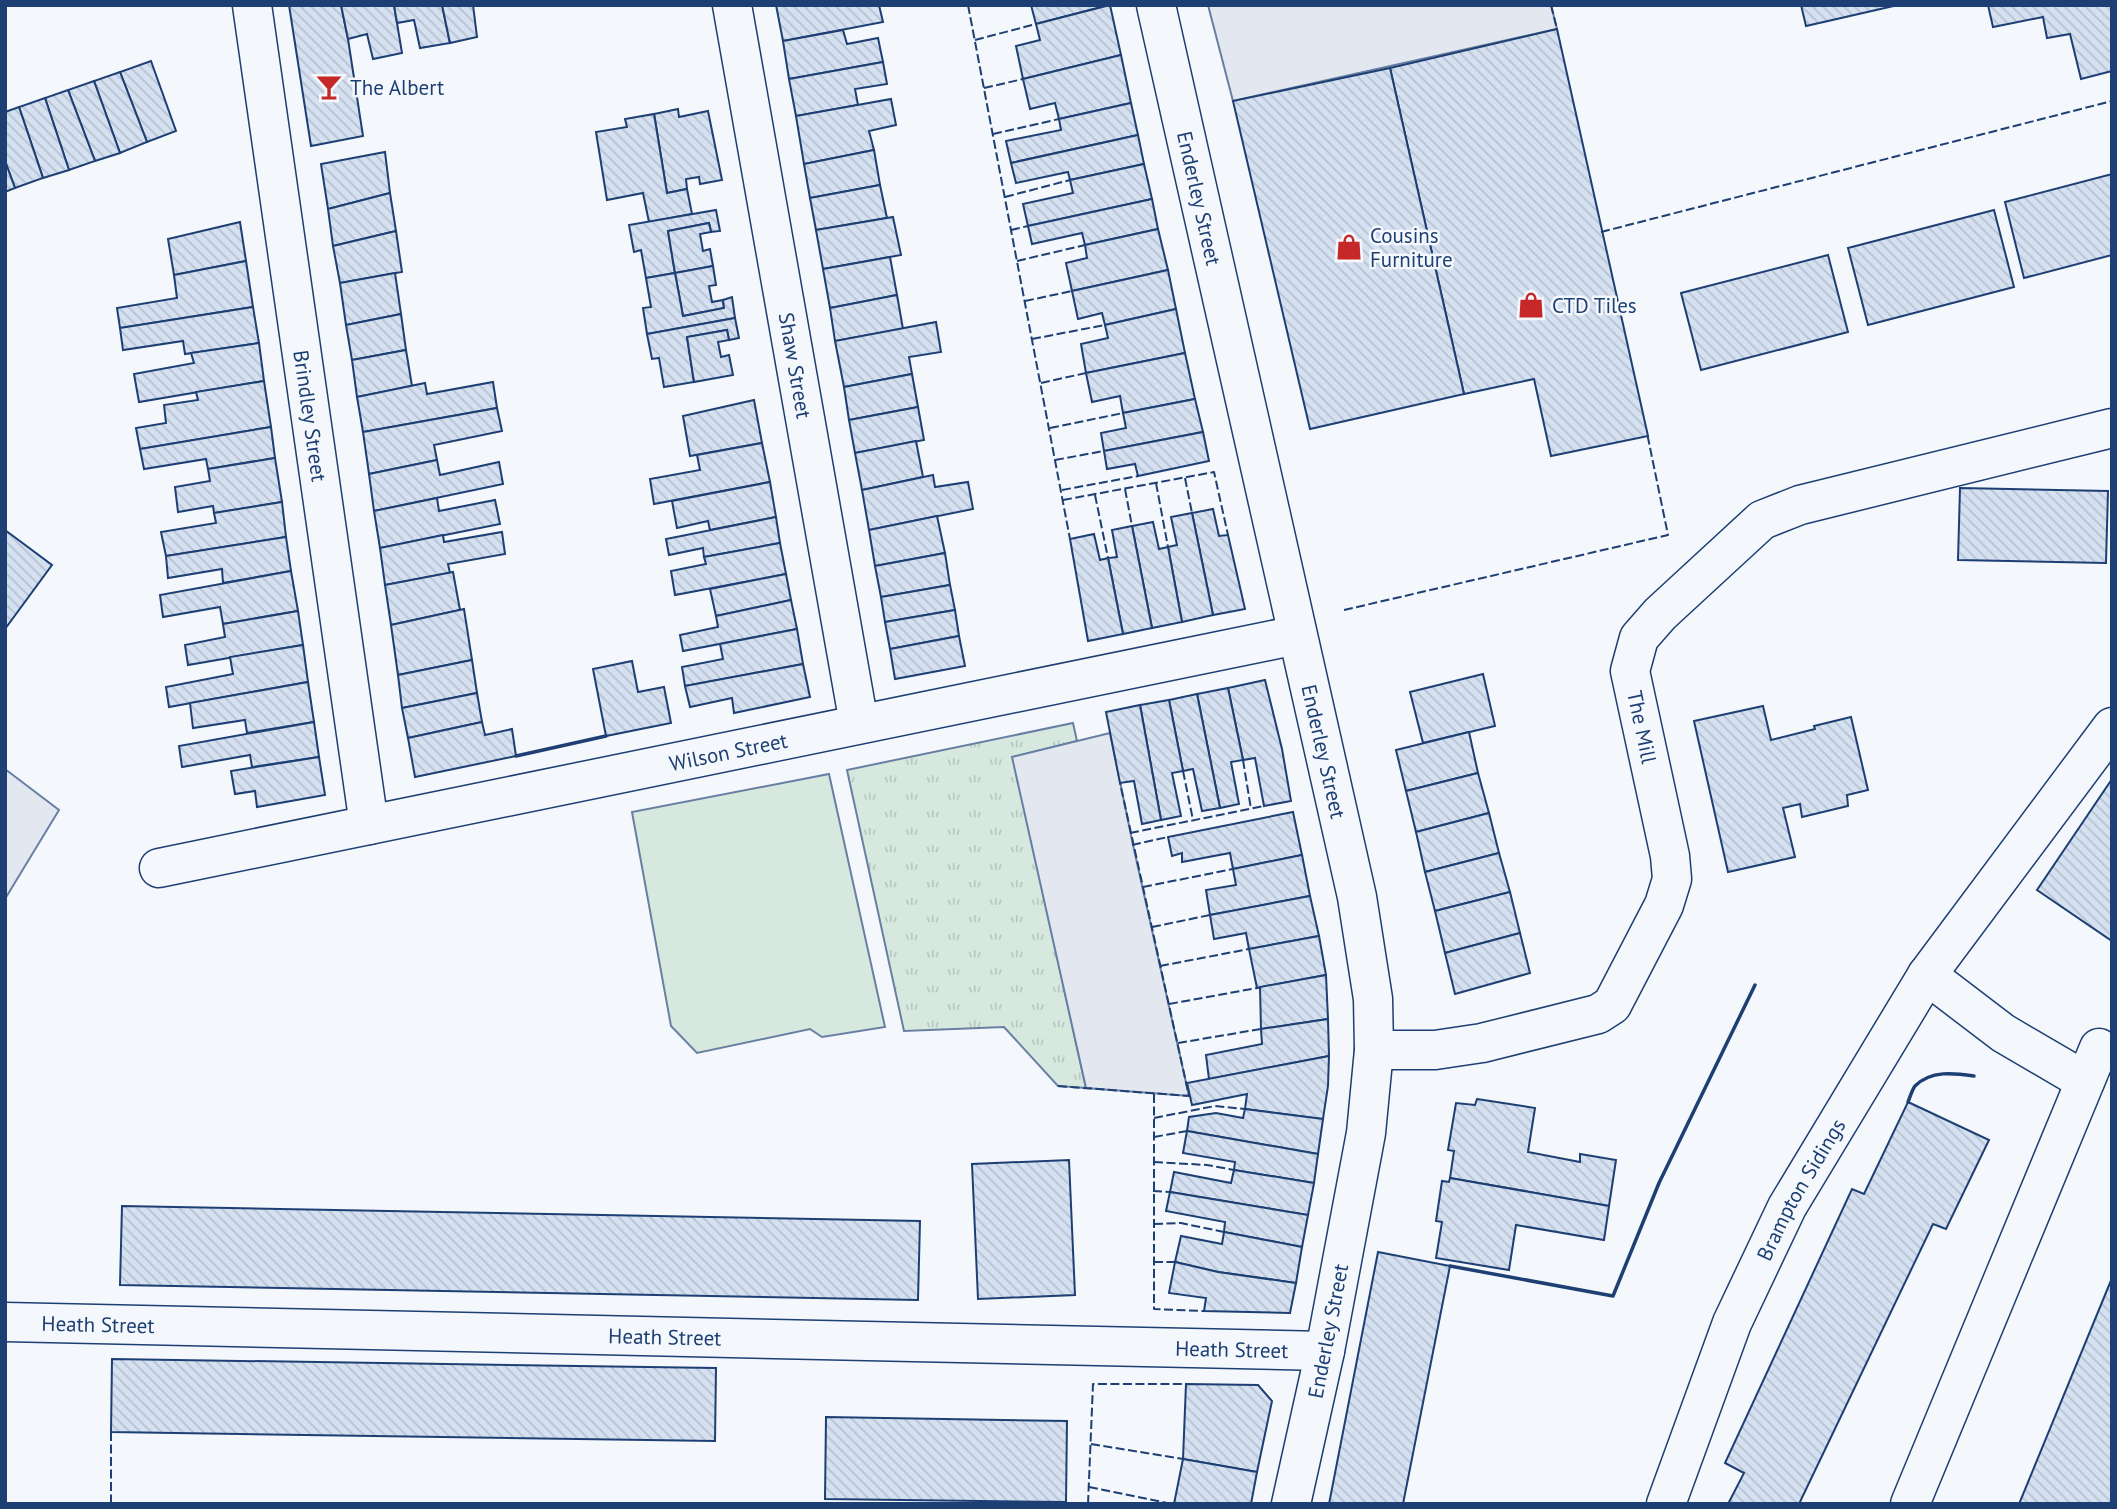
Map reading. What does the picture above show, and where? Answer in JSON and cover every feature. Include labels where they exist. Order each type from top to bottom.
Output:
[{"type":"street","name":"Brindley Street","points":[[252,5],[369,825]]},
{"type":"street","name":"Shaw Street","points":[[732,5],[859,724]]},
{"type":"street","name":"Enderley Street","points":[[1156,5],[1357,897],[1373,999],[1374,1050],[1366,1133],[1325,1351],[1291,1504]]},
{"type":"street","name":"The Mill","points":[[1374,1050],[1435,1050],[1482,1043],[1598,1014],[1612,1005],[1664,905],[1672,878],[1670,856],[1630,671],[1640,638],[1660,614],[1762,520],[1800,505],[2112,428]]},
{"type":"street","name":"Wilson Street","points":[[159,868],[1297,635]]},
{"type":"street","name":"Brampton Sidings","points":[[1666,1504],[1732,1323],[1787,1207],[1927,975],[2112,727]]},
{"type":"street","points":[[1910,1504],[2092,1065],[2003,1033],[1927,975]]},
{"type":"street","name":"Heath Street","points":[[5,1322],[1325,1351]]},
{"type":"green space","points":[[1073,723],[1077,741],[1013,757],[1086,1088],[1058,1086],[1004,1027],[904,1031],[847,770]]},
{"type":"green space","points":[[829,774],[885,1027],[822,1037],[810,1029],[697,1053],[671,1026],[632,812]]},
{"type":"shaded area","points":[[1208,5],[1551,5],[1557,29],[1233,101]]},
{"type":"shaded area","points":[[1110,733],[1189,1096],[1086,1088],[1012,757]]},
{"type":"shaded area","points":[[5,769],[59,810],[5,899]]},
{"type":"building","name":"The Albert","points":[[289,5],[341,5],[363,136],[311,146]]},
{"type":"building","points":[[341,5],[394,5],[402,53],[373,59],[367,34],[348,39]]},
{"type":"building","points":[[394,5],[442,5],[450,43],[420,48],[414,20],[397,23]]},
{"type":"building","points":[[442,5],[473,5],[477,37],[450,43]]},
{"type":"building","points":[[776,5],[879,5],[883,22],[783,41]]},
{"type":"building","points":[[1031,5],[1109,5],[1036,24]]},
{"type":"building","points":[[1110,5],[1121,55],[1023,79],[1016,46],[1040,40],[1036,24]]},
{"type":"building","points":[[1801,5],[1898,5],[1806,26]]},
{"type":"building","points":[[1988,5],[2112,5],[2112,71],[2081,79],[2070,34],[2047,38],[2043,17],[1993,27]]},
{"type":"building","name":"CTD Tiles","points":[[1557,29],[1648,436],[1551,456],[1534,379],[1464,394],[1390,68]]},
{"type":"building","points":[[843,30],[847,44],[878,38],[883,62],[789,79],[783,41]]},
{"type":"building","points":[[1121,55],[1131,103],[1059,119],[1055,103],[1030,109],[1023,79]]},
{"type":"building","points":[[151,61],[176,131],[147,142],[120,72]]},
{"type":"building","points":[[883,62],[887,84],[855,89],[858,105],[796,116],[789,79]]},
{"type":"building","name":"Cousins Furniture","points":[[1390,68],[1464,394],[1310,429],[1233,101]]},
{"type":"building","points":[[120,72],[147,142],[120,153],[94,81]]},
{"type":"building","points":[[94,81],[120,153],[95,161],[68,90]]},
{"type":"building","points":[[68,90],[95,161],[69,170],[45,98]]},
{"type":"building","points":[[45,98],[69,170],[43,178],[19,107]]},
{"type":"building","points":[[891,99],[896,125],[869,131],[874,150],[804,164],[796,116]]},
{"type":"building","points":[[1131,103],[1138,135],[1011,163],[1006,141],[1061,130],[1059,119]]},
{"type":"building","points":[[19,107],[43,178],[15,188],[5,161],[5,112]]},
{"type":"building","points":[[678,109],[679,117],[708,111],[722,180],[700,184],[699,177],[686,179],[687,189],[667,193],[654,114]]},
{"type":"building","points":[[654,114],[667,193],[687,189],[692,214],[649,222],[643,193],[607,200],[596,132],[627,127],[625,119]]},
{"type":"building","points":[[1138,135],[1144,164],[1070,180],[1068,172],[1016,183],[1011,163]]},
{"type":"building","points":[[874,150],[880,185],[810,198],[804,164]]},
{"type":"building","points":[[385,152],[390,193],[328,209],[321,164]]},
{"type":"building","points":[[5,161],[15,188],[5,192]]},
{"type":"building","points":[[1144,164],[1152,199],[1028,226],[1023,204],[1073,193],[1070,180]]},
{"type":"building","points":[[2112,174],[2112,255],[2024,278],[2005,202]]},
{"type":"building","points":[[880,185],[887,218],[816,230],[810,198]]},
{"type":"building","points":[[390,193],[396,231],[333,246],[328,209]]},
{"type":"building","points":[[1152,199],[1158,229],[1085,245],[1082,233],[1032,244],[1028,226]]},
{"type":"building","points":[[716,210],[720,231],[711,232],[709,223],[668,231],[675,273],[646,278],[641,250],[634,252],[629,225]]},
{"type":"building","points":[[1994,210],[2014,287],[1868,325],[1848,248]]},
{"type":"building","points":[[893,217],[901,255],[823,269],[816,230]]},
{"type":"building","points":[[240,222],[246,261],[174,275],[168,239]]},
{"type":"building","points":[[709,223],[711,232],[700,234],[703,251],[710,249],[713,266],[675,273],[668,231]]},
{"type":"building","points":[[1158,229],[1168,270],[1072,291],[1066,263],[1087,258],[1085,245]]},
{"type":"building","points":[[396,231],[402,272],[340,283],[333,246]]},
{"type":"building","points":[[1828,255],[1848,332],[1701,370],[1681,293]]},
{"type":"building","points":[[890,257],[897,295],[830,308],[823,269]]},
{"type":"building","points":[[246,261],[253,307],[120,328],[117,308],[177,298],[174,275]]},
{"type":"building","points":[[713,266],[716,285],[709,286],[712,302],[723,300],[724,308],[683,316],[675,273]]},
{"type":"building","points":[[1168,270],[1176,309],[1105,325],[1102,313],[1078,319],[1072,291]]},
{"type":"building","points":[[395,273],[401,314],[346,325],[340,283]]},
{"type":"building","points":[[675,273],[683,316],[724,308],[723,300],[732,297],[735,318],[647,334],[643,308],[651,307],[646,278]]},
{"type":"building","points":[[897,295],[903,329],[835,341],[830,308]]},
{"type":"building","points":[[253,307],[259,343],[185,354],[183,341],[123,350],[120,328]]},
{"type":"building","points":[[1176,309],[1185,353],[1086,373],[1081,344],[1108,338],[1105,325]]},
{"type":"building","points":[[401,314],[406,350],[352,360],[346,325]]},
{"type":"building","points":[[735,318],[739,338],[729,340],[727,330],[687,337],[694,382],[664,387],[659,358],[652,359],[647,334]]},
{"type":"building","points":[[936,322],[941,352],[909,357],[912,374],[844,387],[835,341]]},
{"type":"building","points":[[727,330],[729,340],[718,342],[721,357],[729,355],[733,375],[694,382],[687,337]]},
{"type":"building","points":[[259,343],[264,381],[139,402],[134,374],[194,363],[191,353]]},
{"type":"building","points":[[406,350],[412,386],[357,397],[352,360]]},
{"type":"building","points":[[1185,353],[1195,399],[1123,413],[1120,396],[1092,402],[1086,373]]},
{"type":"building","points":[[912,374],[918,407],[849,420],[844,387]]},
{"type":"building","points":[[264,381],[271,427],[140,449],[136,428],[166,423],[164,405],[198,400],[196,392]]},
{"type":"building","points":[[493,382],[497,408],[363,432],[357,397],[425,383],[427,394]]},
{"type":"building","points":[[1195,399],[1203,432],[1104,451],[1101,433],[1126,428],[1123,413]]},
{"type":"building","points":[[754,400],[762,443],[690,456],[683,416]]},
{"type":"building","points":[[918,407],[924,440],[855,453],[849,420]]},
{"type":"building","points":[[497,408],[502,431],[434,445],[437,460],[369,474],[363,432]]},
{"type":"building","points":[[271,427],[275,458],[208,469],[206,459],[144,469],[140,449]]},
{"type":"building","points":[[1203,432],[1209,461],[1138,476],[1135,464],[1107,469],[1104,451]]},
{"type":"building","points":[[916,441],[923,477],[862,490],[855,453]]},
{"type":"building","points":[[762,443],[770,482],[654,504],[650,479],[700,470],[697,455]]},
{"type":"building","points":[[275,458],[282,502],[214,513],[213,506],[178,512],[175,487],[210,481],[208,469]]},
{"type":"building","points":[[437,460],[440,475],[499,462],[503,484],[374,511],[369,474]]},
{"type":"building","points":[[933,475],[935,487],[968,482],[973,509],[869,530],[862,490]]},
{"type":"building","points":[[770,482],[776,517],[710,530],[708,521],[677,528],[672,501]]},
{"type":"building","points":[[1960,488],[2108,491],[2106,563],[1958,560]]},
{"type":"building","points":[[437,498],[439,511],[495,500],[500,524],[380,548],[374,511]]},
{"type":"building","points":[[282,502],[286,537],[166,556],[161,532],[216,523],[214,513]]},
{"type":"building","points":[[1213,509],[1219,536],[1228,535],[1245,609],[1213,615],[1192,513]]},
{"type":"building","points":[[1192,513],[1213,615],[1182,622],[1168,547],[1177,545],[1171,517]]},
{"type":"building","points":[[937,516],[945,553],[875,566],[869,530]]},
{"type":"building","points":[[776,517],[780,543],[704,557],[703,548],[669,555],[666,539]]},
{"type":"building","points":[[1153,522],[1159,549],[1168,547],[1182,622],[1152,628],[1132,526]]},
{"type":"building","points":[[1132,526],[1152,628],[1123,634],[1108,558],[1117,557],[1112,530]]},
{"type":"building","points":[[5,530],[52,565],[5,629]]},
{"type":"building","points":[[502,532],[505,554],[448,564],[450,573],[385,585],[380,548],[443,535],[444,542]]},
{"type":"building","points":[[1094,534],[1100,560],[1108,558],[1123,634],[1088,641],[1070,539]]},
{"type":"building","points":[[286,537],[291,571],[223,583],[222,569],[168,578],[166,556]]},
{"type":"building","points":[[780,543],[786,574],[675,595],[671,571],[706,564],[704,557]]},
{"type":"building","points":[[945,553],[950,585],[881,597],[875,566]]},
{"type":"building","points":[[291,571],[298,611],[223,624],[220,607],[163,617],[160,595]]},
{"type":"building","points":[[453,572],[460,610],[391,625],[385,585]]},
{"type":"building","points":[[786,574],[791,600],[716,616],[710,589]]},
{"type":"building","points":[[950,585],[955,610],[885,622],[881,597]]},
{"type":"building","points":[[791,600],[797,629],[683,651],[680,635],[718,627],[716,616]]},
{"type":"building","points":[[464,609],[472,660],[398,675],[391,625]]},
{"type":"building","points":[[955,610],[959,636],[890,649],[885,622]]},
{"type":"building","points":[[298,611],[303,645],[188,665],[185,645],[225,637],[223,624]]},
{"type":"building","points":[[797,629],[803,664],[685,686],[682,667],[723,659],[720,644]]},
{"type":"building","points":[[959,636],[965,666],[895,679],[890,649]]},
{"type":"building","points":[[303,645],[308,682],[169,707],[166,687],[233,674],[230,657]]},
{"type":"building","points":[[472,660],[477,693],[402,708],[398,675]]},
{"type":"building","points":[[632,661],[638,692],[664,687],[671,723],[606,736],[593,669]]},
{"type":"building","points":[[803,664],[810,697],[734,713],[732,698],[690,707],[685,686]]},
{"type":"building","points":[[1483,674],[1495,726],[1423,743],[1410,692]]},
{"type":"building","points":[[1265,680],[1282,749],[1291,801],[1264,806],[1255,758],[1243,760],[1228,688]]},
{"type":"building","points":[[308,682],[314,722],[247,733],[245,720],[193,728],[190,703]]},
{"type":"building","points":[[1228,688],[1243,760],[1231,762],[1239,804],[1220,808],[1197,694]]},
{"type":"building","points":[[477,693],[482,722],[408,738],[402,708]]},
{"type":"building","points":[[1197,694],[1220,808],[1202,811],[1193,769],[1183,771],[1169,700]]},
{"type":"building","points":[[1169,700],[1183,771],[1172,773],[1181,816],[1161,820],[1140,705]]},
{"type":"building","points":[[1140,705],[1161,820],[1142,824],[1134,781],[1120,783],[1106,712]]},
{"type":"building","points":[[1763,706],[1771,740],[1851,717],[1868,790],[1847,795],[1848,806],[1802,817],[1800,804],[1783,808],[1795,857],[1728,872],[1694,721]]},
{"type":"building","points":[[314,722],[319,757],[252,767],[250,755],[182,767],[179,746]]},
{"type":"building","points":[[482,722],[485,735],[512,729],[516,756],[415,777],[408,738]]},
{"type":"building","points":[[1469,732],[1478,773],[1406,791],[1396,750]]},
{"type":"building","points":[[319,757],[325,795],[257,807],[255,791],[235,794],[231,771]]},
{"type":"building","points":[[1478,773],[1489,813],[1416,832],[1406,791]]},
{"type":"building","points":[[2112,779],[2112,941],[2037,890]]},
{"type":"building","points":[[1293,812],[1302,855],[1233,869],[1230,853],[1182,862],[1182,853],[1172,856],[1168,837]]},
{"type":"building","points":[[1489,813],[1499,853],[1425,872],[1416,832]]},
{"type":"building","points":[[1499,853],[1510,892],[1435,911],[1425,872]]},
{"type":"building","points":[[1302,855],[1310,896],[1210,915],[1206,890],[1236,885],[1233,869]]},
{"type":"building","points":[[1510,892],[1520,933],[1445,953],[1435,911]]},
{"type":"building","points":[[1310,896],[1319,936],[1249,949],[1246,933],[1214,939],[1210,915]]},
{"type":"building","points":[[1520,933],[1530,973],[1455,994],[1445,953]]},
{"type":"building","points":[[1319,936],[1326,975],[1257,988],[1249,949]]},
{"type":"building","points":[[1326,975],[1328,1019],[1261,1029],[1260,987]]},
{"type":"building","points":[[1328,1019],[1329,1056],[1209,1079],[1206,1055],[1262,1044],[1261,1029]]},
{"type":"building","points":[[1329,1056],[1323,1119],[1245,1109],[1247,1094],[1192,1105],[1187,1083]]},
{"type":"building","points":[[1477,1099],[1535,1108],[1528,1152],[1580,1162],[1580,1154],[1616,1160],[1609,1206],[1450,1178],[1454,1151],[1448,1150],[1456,1103],[1475,1105]]},
{"type":"building","points":[[1908,1102],[1989,1140],[1946,1229],[1933,1224],[1799,1504],[1728,1504],[1744,1473],[1725,1463],[1852,1189],[1864,1194]]},
{"type":"building","points":[[1245,1109],[1323,1119],[1318,1154],[1187,1131],[1189,1117],[1216,1113],[1243,1118]]},
{"type":"building","points":[[1187,1131],[1318,1154],[1314,1183],[1234,1170],[1235,1162],[1183,1153]]},
{"type":"building","points":[[1069,1160],[1075,1295],[978,1299],[972,1164]]},
{"type":"building","points":[[1234,1170],[1314,1183],[1308,1215],[1170,1192],[1174,1172],[1231,1183]]},
{"type":"building","points":[[1450,1178],[1609,1206],[1604,1240],[1516,1225],[1509,1270],[1436,1258],[1442,1222],[1436,1221],[1442,1181],[1449,1182]]},
{"type":"building","points":[[1170,1192],[1308,1215],[1302,1247],[1224,1232],[1225,1222],[1166,1211]]},
{"type":"building","points":[[122,1206],[920,1221],[918,1300],[120,1285]]},
{"type":"building","points":[[1224,1232],[1302,1247],[1296,1283],[1218,1272],[1175,1262],[1181,1236],[1222,1244]]},
{"type":"building","points":[[1378,1252],[1450,1266],[1403,1504],[1329,1504]]},
{"type":"building","points":[[1175,1262],[1218,1272],[1296,1283],[1290,1313],[1204,1311],[1206,1298],[1169,1293]]},
{"type":"building","points":[[2112,1278],[2112,1504],[2019,1504]]},
{"type":"building","points":[[112,1359],[716,1368],[715,1441],[111,1432]]},
{"type":"building","points":[[1186,1384],[1258,1385],[1272,1401],[1257,1472],[1183,1459]]},
{"type":"building","points":[[826,1417],[1067,1421],[1066,1502],[825,1499]]},
{"type":"building","points":[[1183,1459],[1257,1472],[1251,1504],[1174,1504]]},
{"type":"fence","points":[[968,5],[1070,539]]},
{"type":"fence","points":[[1551,5],[1557,29]]},
{"type":"fence","points":[[975,40],[1036,24]]},
{"type":"fence","points":[[984,88],[1023,79]]},
{"type":"fence","points":[[1601,232],[2112,101]]},
{"type":"fence","points":[[993,134],[1059,119]]},
{"type":"fence","points":[[1005,197],[1070,180]]},
{"type":"fence","points":[[1011,230],[1028,226]]},
{"type":"fence","points":[[1017,261],[1085,245]]},
{"type":"fence","points":[[1025,301],[1072,291]]},
{"type":"fence","points":[[1032,339],[1105,325]]},
{"type":"fence","points":[[1041,383],[1086,373]]},
{"type":"fence","points":[[1050,428],[1123,413]]},
{"type":"fence","points":[[1344,610],[1668,535],[1647,433]]},
{"type":"fence","points":[[1055,460],[1104,451]]},
{"type":"fence","points":[[1063,500],[1214,472],[1228,535]]},
{"type":"fence","points":[[1062,490],[1138,476]]},
{"type":"fence","points":[[1185,478],[1192,513]]},
{"type":"fence","points":[[1156,483],[1168,547]]},
{"type":"fence","points":[[1125,489],[1132,526]]},
{"type":"fence","points":[[1095,495],[1108,558]]},
{"type":"fence","points":[[1243,760],[1251,809]]},
{"type":"fence","points":[[1183,771],[1193,820]]},
{"type":"fence","points":[[1058,1086],[1189,1096],[1120,783]]},
{"type":"fence","points":[[1130,833],[1264,806]]},
{"type":"fence","points":[[1132,845],[1168,837]]},
{"type":"fence","points":[[1143,887],[1233,869]]},
{"type":"fence","points":[[1152,927],[1210,915]]},
{"type":"fence","points":[[1160,966],[1249,949]]},
{"type":"fence","points":[[1169,1004],[1257,988]]},
{"type":"fence","points":[[1178,1043],[1261,1029]]},
{"type":"fence","points":[[1154,1094],[1154,1309],[1204,1311]]},
{"type":"fence","points":[[1154,1118],[1215,1106],[1245,1109]]},
{"type":"fence","points":[[1154,1137],[1187,1131]]},
{"type":"fence","points":[[1154,1162],[1207,1165],[1234,1170]]},
{"type":"fence","points":[[1153,1191],[1170,1192]]},
{"type":"fence","points":[[1154,1224],[1181,1223],[1224,1232]]},
{"type":"fence","points":[[1154,1262],[1175,1262]]},
{"type":"fence","points":[[1088,1504],[1093,1384],[1186,1384]]},
{"type":"fence","points":[[111,1432],[111,1504]]},
{"type":"fence","points":[[1091,1444],[1183,1459]]},
{"type":"fence","points":[[1089,1487],[1172,1504]]},
{"type":"wall","points":[[516,756],[606,736]]},
{"type":"wall","points":[[1450,1266],[1613,1296],[1659,1183],[1755,985]]},
{"type":"wall","points":[[1908,1102],[1915,1086],[1928,1077],[1951,1074],[1974,1076]]},
{"type":"place","name":"The Albert","points":[[329,87]]},
{"type":"place","name":"Cousins Furniture","points":[[1349,247]]},
{"type":"place","name":"CTD Tiles","points":[[1531,305]]}]
